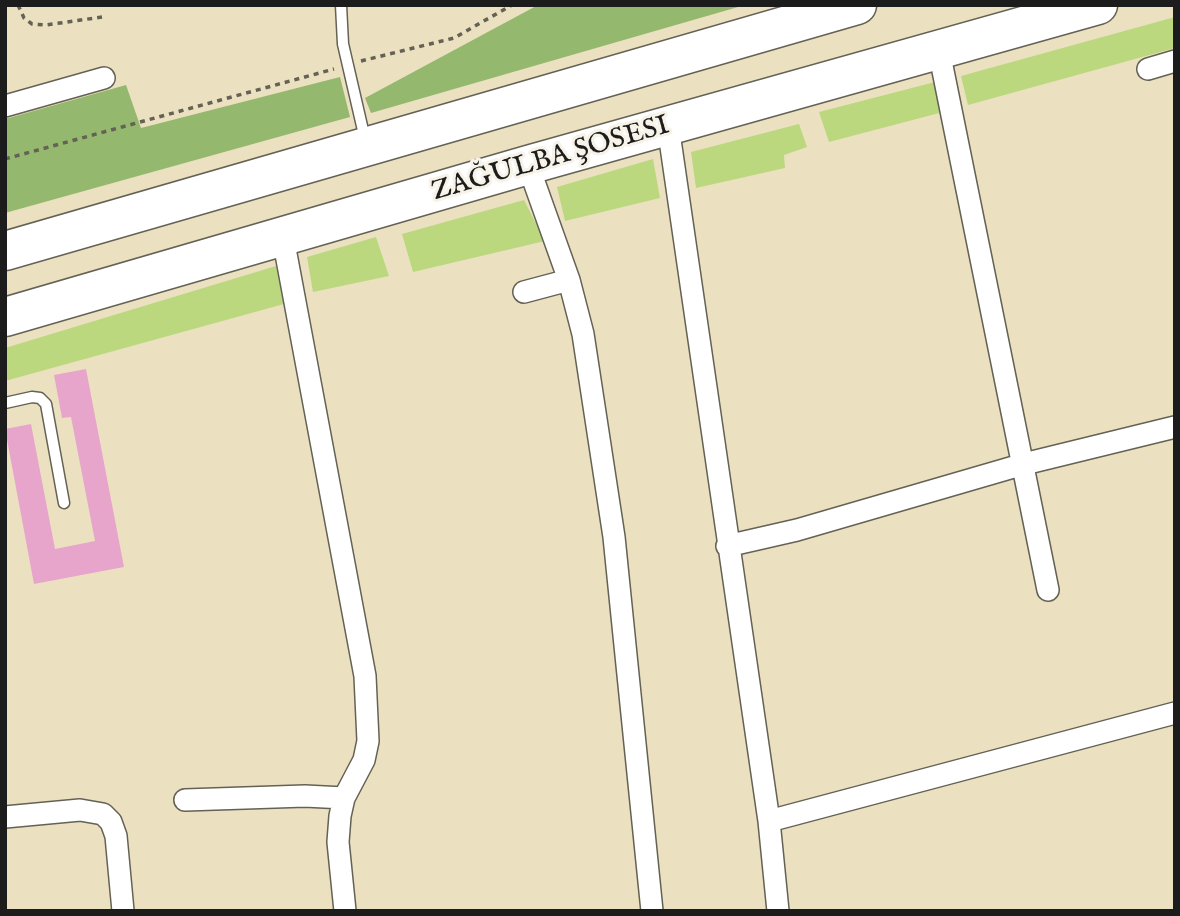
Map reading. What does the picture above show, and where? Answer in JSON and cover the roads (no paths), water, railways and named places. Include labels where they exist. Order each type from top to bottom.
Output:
[{"type":"highway","points":[[5,251],[857,5]]},
{"type":"highway","name":"ZAĞULBA ŞOSESI","points":[[5,317],[528,165],[1098,5]]},
{"type":"street","points":[[939,51],[1048,590]]},
{"type":"street","points":[[1148,69],[1175,61]]},
{"type":"street","points":[[5,106],[104,78]]},
{"type":"street","points":[[668,126],[769,821],[778,911]]},
{"type":"street","points":[[528,165],[569,280],[583,334],[614,537],[652,911]]},
{"type":"street","points":[[283,238],[365,676],[366,751],[356,779],[344,798],[338,842],[345,911]]},
{"type":"street","points":[[524,292],[569,280]]},
{"type":"street","points":[[727,546],[797,530],[1024,464],[1175,427]]},
{"type":"street","points":[[769,821],[1175,713]]},
{"type":"street","points":[[185,800],[329,796],[344,798]]},
{"type":"street","points":[[5,817],[80,810],[103,814],[111,822],[116,836],[123,911]]},
{"type":"lane","points":[[341,5],[348,65],[368,148]]},
{"type":"lane","points":[[5,403],[32,397],[40,398],[46,404],[64,503]]}]
